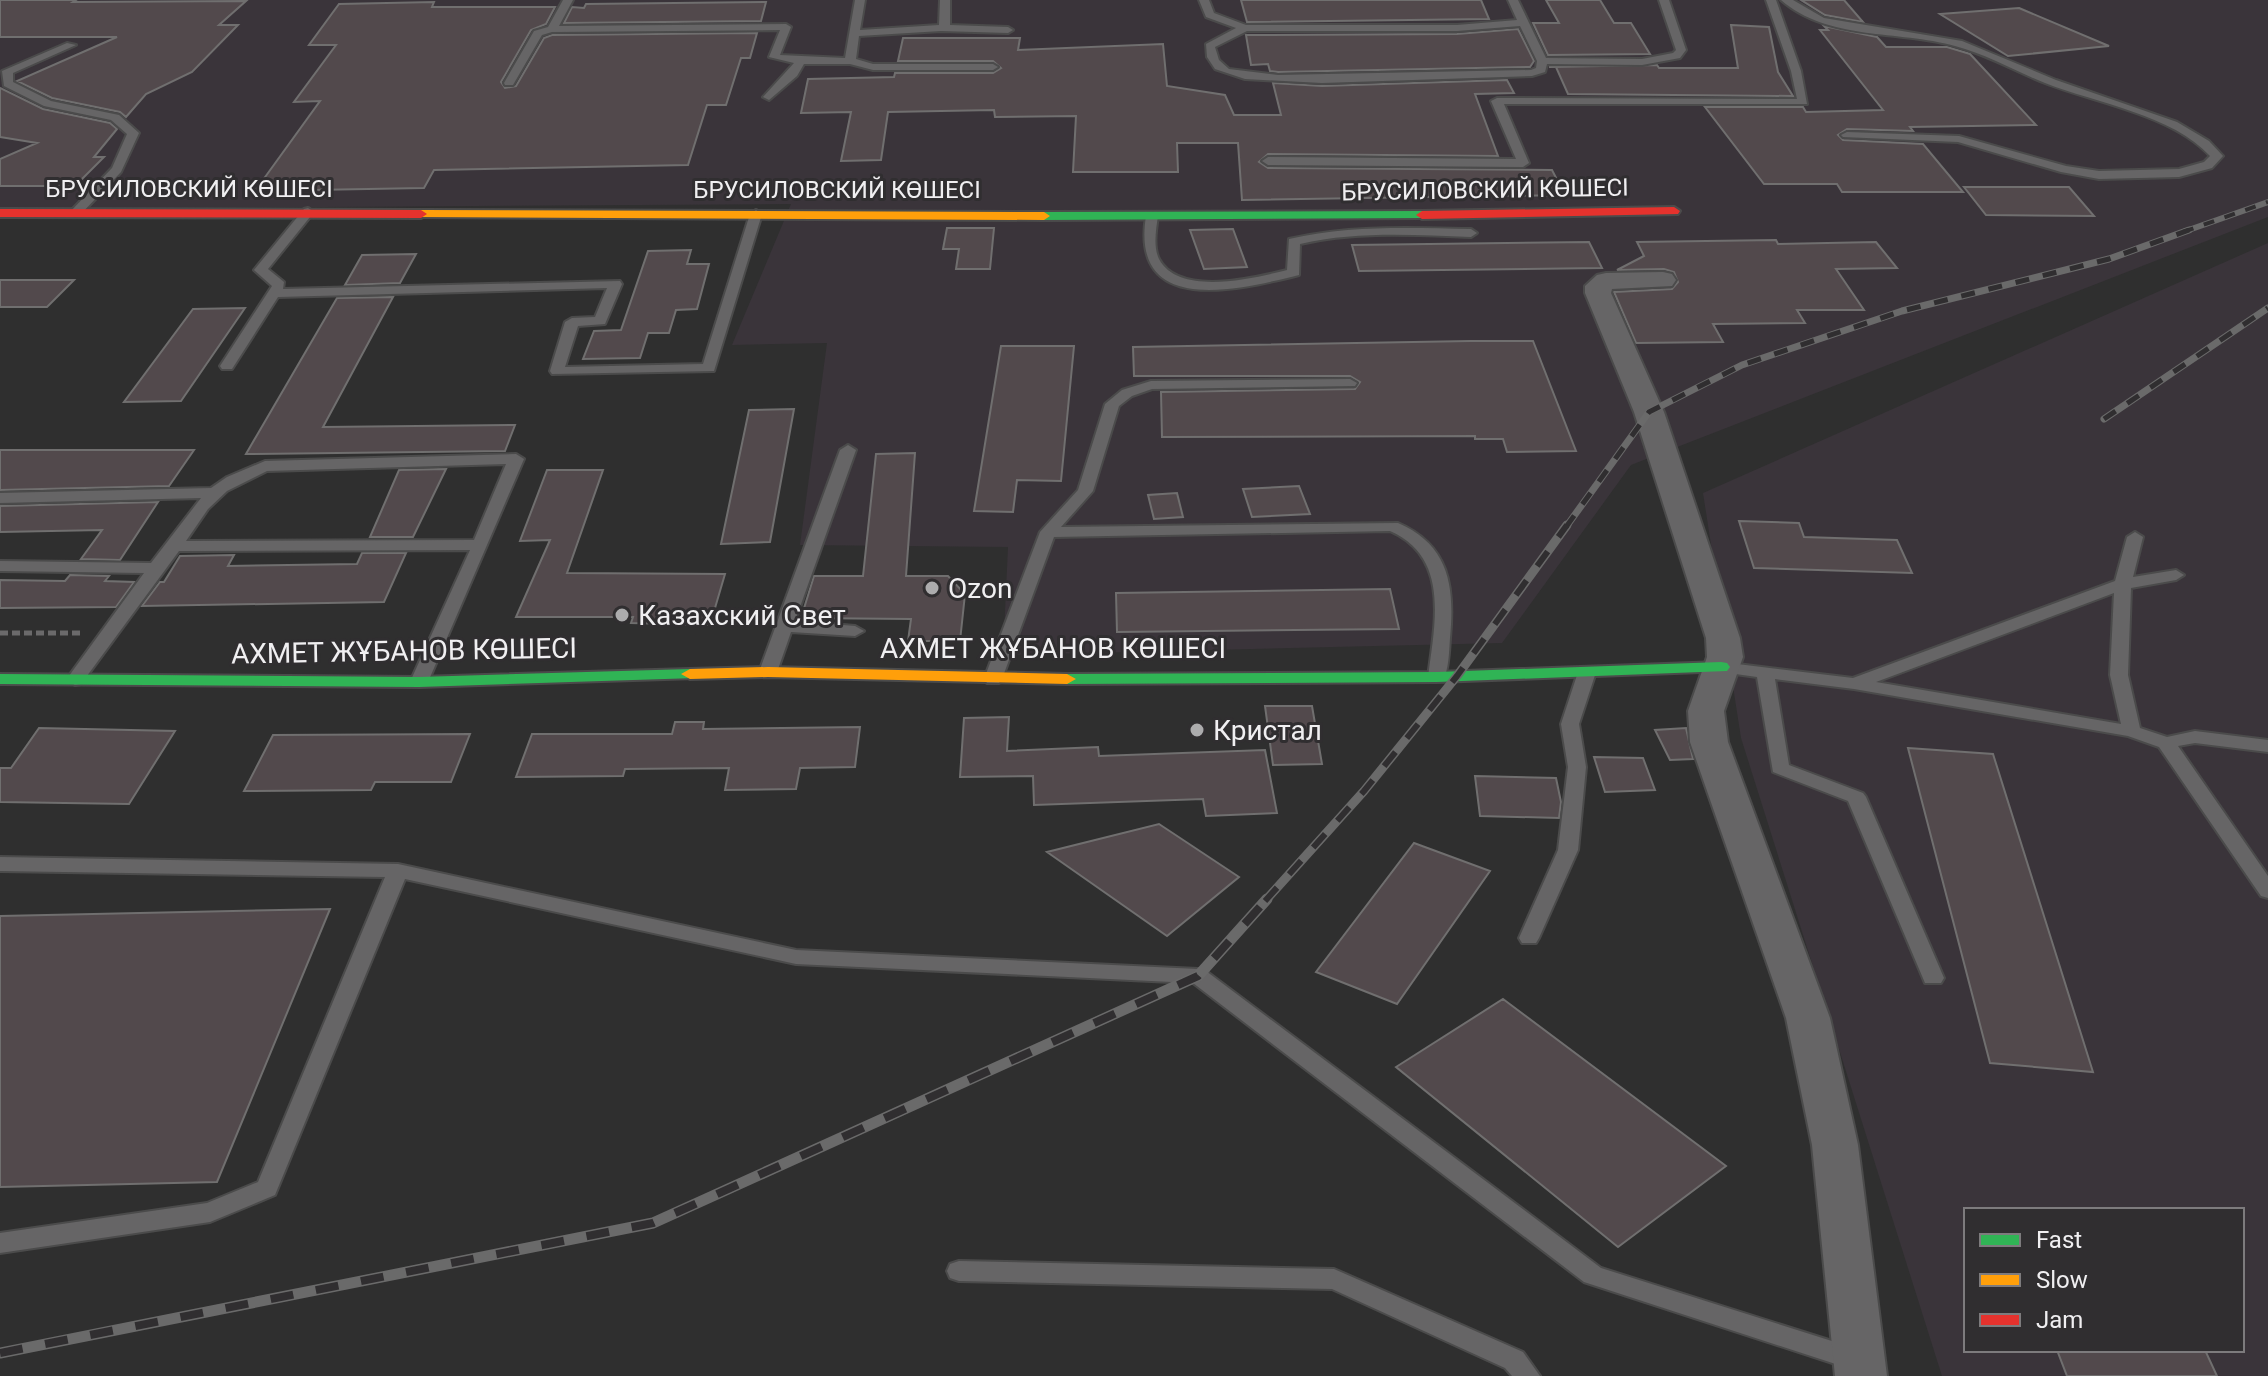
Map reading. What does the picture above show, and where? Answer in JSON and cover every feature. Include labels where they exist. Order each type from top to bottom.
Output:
[{"type":"street","name":"БРУСИЛОВСКИЙ КӨШЕСІ","points":[[0,213],[1152,216],[1674,211]]},
{"type":"street","points":[[1663,280],[1606,281],[1598,286],[1598,293],[1649,412],[1723,638],[1721,667],[1706,711],[1709,742],[1808,1018],[1835,1145],[1859,1368]]},
{"type":"street","name":"АХМЕТ ЖҰБАНОВ КӨШЕСІ","points":[[0,679],[419,682],[768,672],[993,679],[1437,677],[1721,667]]},
{"type":"lane","points":[[552,29],[568,0]]},
{"type":"lane","points":[[850,61],[860,0]]},
{"type":"lane","points":[[941,28],[945,26],[945,0]]},
{"type":"lane","points":[[1204,0],[1210,15],[1245,28],[1457,28],[1523,23]]},
{"type":"lane","points":[[1245,28],[1210,46],[1211,57],[1224,71],[1271,78],[1532,73],[1541,70],[1542,61],[1513,0]]},
{"type":"lane","points":[[1542,61],[1642,62],[1676,56],[1681,50],[1664,0]]},
{"type":"lane","points":[[1268,161],[1523,163],[1497,101],[1803,102],[1796,71],[1771,0]]},
{"type":"lane","points":[[1786,0],[1821,21],[1958,43],[2052,82],[2173,124],[2205,143],[2217,156],[2208,165],[2179,173],[2099,175],[2065,169],[1959,139],[1847,135]]},
{"type":"lane","points":[[509,83],[538,33],[552,29],[786,27],[774,57],[801,61],[850,61],[873,67],[993,67]]},
{"type":"lane","points":[[855,33],[941,28],[1008,30]]},
{"type":"lane","points":[[71,45],[7,71],[8,84],[48,104],[115,117],[133,133],[117,169],[75,213]]},
{"type":"lane","points":[[769,97],[793,74],[801,61]]},
{"type":"lane","points":[[227,366],[279,285],[261,270],[308,212]]},
{"type":"lane","points":[[274,293],[615,284],[600,321],[572,322],[557,371],[709,368],[756,214]]},
{"type":"lane","points":[[1152,216],[1150,238],[1153,260],[1172,280],[1211,285],[1234,286],[1294,272],[1294,242],[1309,237],[1387,232],[1471,233]]},
{"type":"lane","points":[[993,679],[1048,532],[1085,491],[1112,404],[1127,393],[1151,385],[1350,383]]},
{"type":"lane","points":[[768,672],[848,450]]},
{"type":"lane","points":[[75,680],[211,493],[234,477],[265,466],[516,459],[419,682]]},
{"type":"lane","points":[[0,498],[211,493]]},
{"type":"lane","points":[[1048,532],[1392,526],[1411,531],[1429,546],[1445,604],[1437,677]]},
{"type":"lane","points":[[2132,731],[2119,675],[2123,584],[2135,537]]},
{"type":"lane","points":[[174,546],[480,545]]},
{"type":"lane","points":[[0,566],[156,568]]},
{"type":"lane","points":[[1854,684],[2123,584],[2176,575]]},
{"type":"lane","points":[[786,626],[855,631]]},
{"type":"lane","points":[[1721,667],[1854,684],[2132,731],[2166,743],[2195,737],[2268,746]]},
{"type":"lane","points":[[1529,938],[1568,850],[1577,767],[1570,724],[1587,672]]},
{"type":"lane","points":[[1765,673],[1780,768],[1856,797],[1933,978]]},
{"type":"lane","points":[[2166,743],[2268,891]]},
{"type":"lane","points":[[0,864],[398,871],[796,957],[1198,976],[1593,1275],[1859,1368]]},
{"type":"lane","points":[[0,1243],[210,1212],[267,1188],[398,871]]},
{"type":"lane","points":[[959,1271],[1334,1279],[1514,1360],[1527,1376]]},
{"type":"path","points":[[0,633],[109,632]]},
{"type":"shaded area","points":[[0,0],[2268,0],[2268,217],[1631,465],[1502,643],[1003,655],[1008,547],[800,545],[827,343],[732,345],[791,204],[0,209]]},
{"type":"shaded area","points":[[2268,243],[2268,1376],[1942,1376],[1741,738],[1703,493]]},
{"type":"building","points":[[0,0],[246,1],[219,25],[238,25],[192,72],[146,94],[126,117],[120,112],[52,98],[17,81],[117,37],[0,37]]},
{"type":"building","points":[[1241,0],[1481,0],[1489,19],[1247,22]]},
{"type":"building","points":[[1546,0],[1600,0],[1614,23],[1631,23],[1650,54],[1548,55],[1533,23],[1559,23]]},
{"type":"building","points":[[1801,0],[1844,0],[1863,22],[1825,15]]},
{"type":"building","points":[[434,2],[432,7],[555,7],[546,24],[531,30],[501,82],[505,88],[516,86],[544,38],[552,35],[757,33],[750,58],[741,58],[726,105],[707,105],[688,165],[434,170],[424,188],[255,191],[320,101],[294,102],[336,45],[309,45],[339,4]]},
{"type":"building","points":[[766,2],[761,21],[564,23],[572,7],[584,8],[586,4]]},
{"type":"building","points":[[2019,8],[2109,46],[2008,56],[1940,14]]},
{"type":"building","points":[[1731,25],[1769,27],[1778,72],[1793,96],[1568,94],[1556,67],[1549,67],[1657,65],[1659,68],[1738,68]]},
{"type":"building","points":[[1824,26],[1877,37],[1886,47],[1947,47],[1970,54],[2036,125],[1910,127],[1913,131],[1847,129],[1838,135],[1843,140],[1923,144],[1963,192],[1842,192],[1837,184],[1764,184],[1705,107],[1803,107],[1806,112],[1883,110],[1820,30],[1828,30]]},
{"type":"building","points":[[1518,29],[1534,61],[1530,67],[1278,72],[1270,71],[1268,64],[1251,65],[1246,35],[1457,34]]},
{"type":"building","points":[[903,38],[1020,38],[1018,50],[1163,44],[1167,86],[1225,95],[1234,115],[1281,115],[1273,83],[1322,86],[1507,80],[1514,93],[1475,94],[1498,156],[1268,154],[1259,162],[1268,168],[1552,170],[1565,195],[1242,200],[1238,143],[1177,143],[1178,172],[1073,172],[1076,116],[995,117],[994,110],[888,112],[881,160],[841,161],[851,112],[801,113],[808,79],[894,77],[895,73],[993,73],[1001,68],[993,61],[898,61]]},
{"type":"building","points":[[0,88],[43,109],[110,123],[117,129],[94,157],[104,157],[75,186],[0,186],[0,159],[37,143],[0,137]]},
{"type":"building","points":[[1964,187],[2069,187],[2094,216],[1986,215]]},
{"type":"building","points":[[947,228],[994,228],[990,269],[956,269],[959,249],[943,249]]},
{"type":"building","points":[[1233,229],[1247,267],[1204,269],[1190,230]]},
{"type":"building","points":[[1776,240],[1778,244],[1876,242],[1897,268],[1836,269],[1864,310],[1797,310],[1805,323],[1713,324],[1723,342],[1636,343],[1614,292],[1672,289],[1678,282],[1674,272],[1664,269],[1617,270],[1644,256],[1637,242]]},
{"type":"building","points":[[1589,242],[1602,268],[1359,271],[1352,245]]},
{"type":"building","points":[[691,250],[687,264],[709,264],[697,309],[676,310],[669,333],[648,333],[640,358],[583,359],[594,331],[621,330],[648,251]]},
{"type":"building","points":[[416,254],[400,283],[345,285],[362,255]]},
{"type":"building","points":[[0,280],[74,280],[47,307],[0,307]]},
{"type":"building","points":[[393,297],[323,427],[515,425],[505,451],[246,454],[337,298]]},
{"type":"building","points":[[245,308],[181,401],[124,402],[193,309]]},
{"type":"building","points":[[1533,341],[1576,451],[1507,452],[1503,439],[1475,439],[1475,436],[1162,437],[1161,392],[1355,389],[1360,382],[1350,376],[1134,376],[1133,347]]},
{"type":"building","points":[[1001,346],[1074,346],[1061,481],[1017,480],[1013,512],[974,511]]},
{"type":"building","points":[[794,409],[770,542],[721,544],[749,410]]},
{"type":"building","points":[[0,450],[194,450],[169,486],[0,490]]},
{"type":"building","points":[[915,453],[906,576],[948,576],[965,594],[960,641],[908,641],[911,619],[801,618],[814,576],[863,576],[876,454]]},
{"type":"building","points":[[446,469],[413,537],[370,537],[399,470]]},
{"type":"building","points":[[547,470],[603,470],[567,573],[725,574],[710,625],[631,623],[633,617],[516,617],[550,540],[520,541]]},
{"type":"building","points":[[1299,486],[1310,514],[1252,517],[1243,489]]},
{"type":"building","points":[[1177,493],[1183,517],[1154,519],[1148,495]]},
{"type":"building","points":[[158,502],[120,560],[81,559],[102,530],[0,532],[0,506]]},
{"type":"building","points":[[1739,521],[1799,523],[1804,537],[1897,540],[1912,573],[1754,568]]},
{"type":"building","points":[[362,553],[406,553],[384,602],[142,606],[160,582],[164,582],[180,556],[234,555],[228,566],[357,564]]},
{"type":"building","points":[[70,575],[109,576],[105,581],[134,582],[116,607],[0,608],[0,580],[65,581]]},
{"type":"building","points":[[1390,589],[1399,629],[1117,632],[1116,593]]},
{"type":"building","points":[[1265,706],[1312,706],[1322,764],[1273,765]]},
{"type":"building","points":[[1009,717],[1007,751],[1098,747],[1099,756],[1265,750],[1277,813],[1206,816],[1203,799],[1034,805],[1033,776],[960,777],[964,718]]},
{"type":"building","points":[[675,722],[704,722],[703,729],[860,727],[855,767],[800,768],[796,789],[725,790],[729,768],[625,769],[623,776],[516,777],[532,734],[672,734]]},
{"type":"building","points":[[39,728],[175,731],[129,804],[0,802],[0,768],[11,768]]},
{"type":"building","points":[[1686,728],[1693,759],[1670,760],[1655,730]]},
{"type":"building","points":[[470,734],[451,782],[375,782],[371,790],[244,791],[273,735]]},
{"type":"building","points":[[1908,748],[1993,754],[2093,1072],[1990,1063]]},
{"type":"building","points":[[1594,757],[1643,758],[1655,790],[1605,792]]},
{"type":"building","points":[[1475,776],[1556,778],[1561,802],[1559,818],[1480,816]]},
{"type":"building","points":[[1159,824],[1239,877],[1167,936],[1047,852]]},
{"type":"building","points":[[1414,843],[1490,871],[1397,1004],[1316,972]]},
{"type":"building","points":[[330,909],[217,1182],[0,1187],[0,916]]},
{"type":"building","points":[[1503,999],[1726,1166],[1618,1247],[1396,1067]]},
{"type":"building","points":[[2058,1352],[2206,1352],[2217,1376],[2067,1376]]},
{"type":"railway","points":[[2183,232],[2268,202]]},
{"type":"railway","points":[[1566,527],[1649,412],[1742,365],[1902,311],[2109,259],[2189,230]]},
{"type":"railway","points":[[2104,419],[2268,308]]},
{"type":"railway","points":[[1265,901],[1364,791],[1457,676],[1567,525]]},
{"type":"railway","points":[[0,1353],[653,1223],[1198,976],[1267,899]]},
{"type":"traffic: fast","points":[[1044,216],[1422,215]]},
{"type":"traffic: fast","points":[[1067,679],[1437,677],[1721,667]]},
{"type":"traffic: fast","points":[[0,679],[419,682],[690,674]]},
{"type":"traffic: slow","points":[[421,214],[1044,216]]},
{"type":"traffic: slow","points":[[690,674],[768,672],[1067,679]]},
{"type":"traffic: jam","points":[[1422,215],[1674,211]]},
{"type":"traffic: jam","points":[[0,213],[421,214]]},
{"type":"place","name":"Ozon","points":[[932,588]]},
{"type":"place","name":"Казахский Свет","points":[[622,615]]},
{"type":"place","name":"Кристал","points":[[1197,730]]}]
